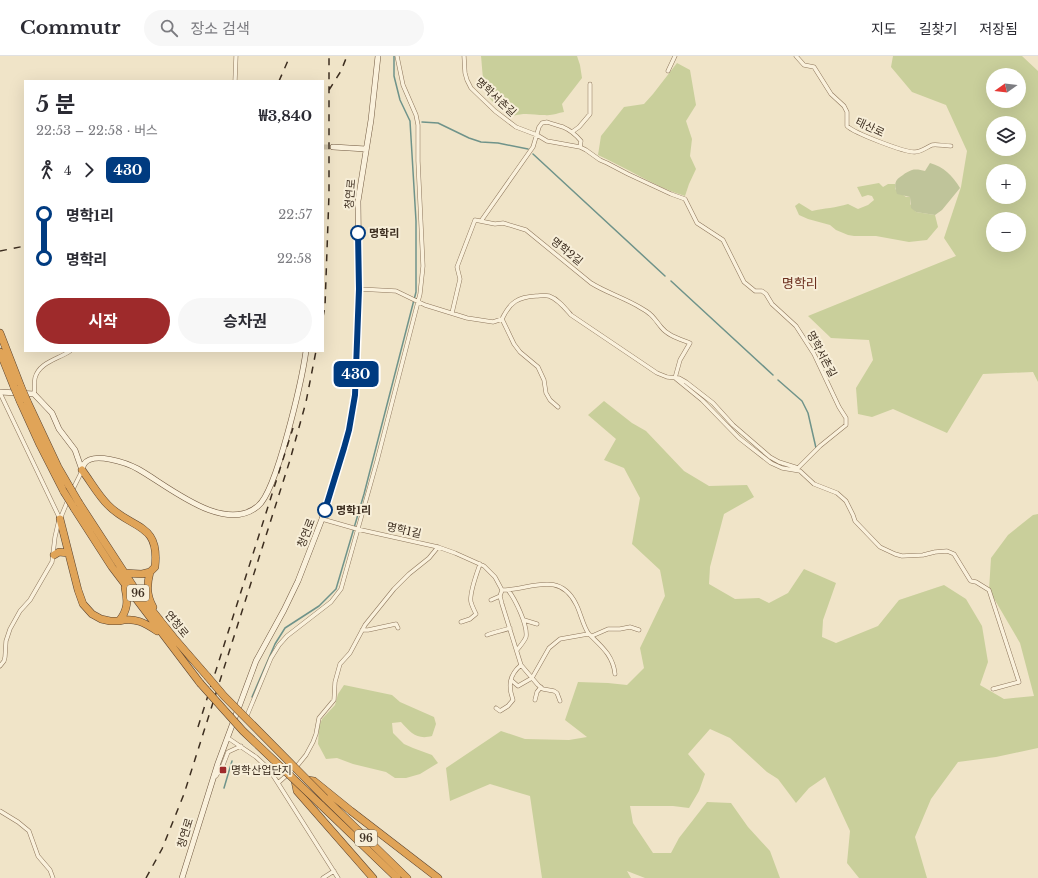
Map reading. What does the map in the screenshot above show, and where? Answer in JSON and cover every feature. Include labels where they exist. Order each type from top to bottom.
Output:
[{"type":"highway","name":"연청로","points":[[0,333],[17,387]]},
{"type":"highway","name":"연청로","points":[[0,352],[58,467],[66,489],[91,537],[124,584],[200,683],[243,731],[397,878]]},
{"type":"highway","points":[[82,470],[109,506],[145,529],[151,538],[156,553],[155,567],[150,572],[142,574],[124,573]]},
{"type":"highway","name":"연청로","points":[[76,506],[163,624],[224,696],[308,780],[327,796],[407,878]]},
{"type":"highway","points":[[60,519],[83,604],[92,614],[101,619],[110,621],[120,621],[125,619],[143,622],[164,635]]},
{"type":"highway","points":[[54,555],[59,552],[68,553]]},
{"type":"highway","points":[[150,572],[147,592],[149,601],[163,624]]},
{"type":"highway","points":[[120,621],[127,608],[127,597],[124,584]]},
{"type":"highway","points":[[295,781],[297,791],[374,878]]},
{"type":"highway","points":[[327,796],[438,878]]},
{"type":"main road","name":"청연로","points":[[182,878],[213,780],[256,661],[298,581],[322,519],[344,448],[353,409],[356,380],[359,289],[358,201],[378,56]]},
{"type":"main road","points":[[333,148],[366,149]]},
{"type":"main road","points":[[82,470],[84,464],[91,459],[101,457],[139,469],[170,490],[213,511],[232,515],[249,512],[263,501],[271,485],[295,404],[306,352]]},
{"type":"main road","points":[[0,392],[34,394],[52,413],[59,429],[75,450],[82,470]]},
{"type":"street","points":[[236,56],[236,80]]},
{"type":"street","points":[[246,718],[278,645],[287,636],[331,602],[341,589],[377,461],[416,301],[423,266],[418,161],[418,125],[416,115],[403,85],[397,56]]},
{"type":"street","name":"명학서촌길","points":[[464,56],[465,73],[471,88],[495,111],[516,127],[537,135],[547,141],[580,147],[600,160],[612,164],[628,174],[685,199],[697,223],[723,240],[744,282],[755,291],[762,291],[766,294],[772,304],[796,326],[814,354],[839,408],[846,418],[846,425],[820,446],[797,469]]},
{"type":"street","points":[[668,71],[675,56]]},
{"type":"street","name":"태산로","points":[[796,56],[804,65],[814,67],[831,94],[844,106],[847,112],[847,126],[850,129],[870,137],[880,143],[898,147],[908,152],[917,152],[933,145],[951,146]]},
{"type":"street","points":[[452,313],[460,279],[457,267],[475,220],[481,221],[533,147],[539,127],[542,123],[547,122],[572,132],[579,127],[590,114],[590,84]]},
{"type":"street","name":"명학서촌길","points":[[572,132],[581,141],[580,147]]},
{"type":"street","name":"명학2길","points":[[481,221],[495,224],[503,223],[526,230],[601,290],[615,294],[641,308],[654,316],[661,327],[672,336],[690,343],[680,360],[674,378]]},
{"type":"street","points":[[359,289],[396,291],[435,309],[493,322],[502,319],[506,310],[519,299],[529,296],[549,296],[562,305],[571,315],[657,373],[686,382],[697,390],[770,457],[797,469],[814,484],[837,493],[846,501],[855,521],[880,547],[902,556],[923,555],[947,551],[954,554],[970,581],[976,582],[989,590],[1019,682],[993,689]]},
{"type":"street","points":[[502,319],[514,344],[520,352],[538,367],[544,380],[546,393],[550,400],[558,406]]},
{"type":"street","points":[[34,394],[34,379],[37,372],[42,366],[68,352]]},
{"type":"street","points":[[674,378],[699,396],[739,438],[756,452],[771,463],[782,468],[797,469]]},
{"type":"street","points":[[0,392],[60,519]]},
{"type":"street","points":[[0,666],[4,661],[6,642],[15,618],[30,600],[50,567],[54,555],[55,537],[60,519],[82,470]]},
{"type":"street","name":"명학1길","points":[[322,519],[438,548],[480,564],[495,577],[502,590]]},
{"type":"street","points":[[278,783],[297,766],[309,748],[316,734],[319,718],[334,700],[335,682],[340,664],[350,654],[364,625],[394,589],[438,548]]},
{"type":"street","points":[[461,622],[470,619],[476,614],[471,601],[470,593],[476,581],[480,564]]},
{"type":"street","points":[[560,701],[557,693],[541,687],[521,665],[500,596],[502,590],[540,584],[553,584],[572,596],[590,635],[609,654],[614,666],[615,674]]},
{"type":"street","points":[[508,590],[524,620],[526,636],[524,642],[517,650]]},
{"type":"street","points":[[491,600],[500,596]]},
{"type":"street","points":[[524,620],[537,624]]},
{"type":"street","points":[[362,630],[396,624],[398,628]]},
{"type":"street","points":[[511,680],[518,686],[532,678],[549,648],[560,639],[590,635],[608,629],[620,630],[630,626],[639,630]]},
{"type":"street","points":[[486,635],[510,628]]},
{"type":"street","points":[[496,708],[500,711],[508,706],[513,700],[510,692],[511,680],[515,670],[521,665]]},
{"type":"street","points":[[535,700],[537,692],[541,687]]},
{"type":"street","points":[[228,738],[256,757],[264,765],[278,783],[338,878]]},
{"type":"street","points":[[213,780],[223,765],[228,752],[241,746]]},
{"type":"street","points":[[0,811],[29,831],[38,856],[50,870],[53,878]]},
{"type":"street","points":[[323,878],[334,871]]},
{"type":"green space","points":[[481,56],[577,56],[582,78],[562,104],[564,112],[550,115],[525,114],[513,116],[496,105],[486,93]]},
{"type":"green space","points":[[893,56],[1022,56],[1038,71],[1038,382],[1033,372],[983,374],[947,433],[893,409],[872,417],[858,414],[856,388],[873,360],[869,340],[831,338],[808,316],[956,256],[944,238],[961,187],[967,151],[946,105],[912,92],[891,67]]},
{"type":"green space","points":[[677,63],[690,70],[696,105],[686,121],[692,139],[690,156],[696,169],[685,196],[652,182],[598,155],[601,136],[624,107],[644,104]]},
{"type":"green space","points":[[930,163],[947,172],[960,188],[942,210],[935,215],[916,212],[911,208],[910,197],[897,194],[895,188],[896,181],[900,177],[912,170],[925,171]]},
{"type":"green space","points":[[879,183],[883,187],[888,184],[895,184],[895,189],[906,197],[910,197],[910,204],[916,212],[935,215],[938,227],[927,240],[909,242],[876,236],[848,235],[836,230],[830,225],[799,215],[795,206],[799,203],[812,211],[848,204],[858,209],[868,205],[874,200],[872,196],[868,195],[862,197],[857,187]]},
{"type":"green space","points":[[604,401],[632,423],[646,431],[684,471],[709,486],[747,485],[754,497],[724,514],[710,567],[709,584],[735,599],[759,598],[769,603],[788,593],[804,569],[836,583],[823,620],[822,637],[836,643],[878,626],[899,600],[944,585],[966,599],[982,626],[988,662],[980,685],[1004,699],[1034,696],[1020,643],[989,590],[991,558],[1008,535],[1033,515],[1038,514],[1038,748],[996,757],[958,762],[931,799],[915,837],[927,878],[859,878],[847,863],[850,831],[825,777],[809,788],[796,803],[778,779],[767,772],[730,738],[710,729],[688,754],[705,774],[699,791],[689,808],[673,806],[630,806],[633,823],[653,853],[671,853],[679,838],[707,802],[731,803],[748,827],[770,851],[780,878],[645,878],[627,871],[631,878],[542,878],[530,796],[490,784],[450,801],[446,768],[501,731],[525,739],[569,740],[587,737],[565,720],[578,682],[627,685],[644,668],[640,648],[665,596],[660,570],[632,544],[640,498],[624,468],[604,460],[616,439],[588,415]]},
{"type":"green space","points":[[344,685],[392,695],[400,702],[434,717],[436,724],[432,736],[427,737],[415,735],[401,722],[392,723],[393,733],[404,744],[432,755],[438,763],[420,774],[406,778],[395,778],[386,772],[353,764],[337,758],[326,759],[318,744],[319,727],[322,719],[335,705],[338,694]]},
{"type":"waterway","points":[[252,697],[275,644],[285,628],[319,606],[336,589],[364,494],[416,292],[416,221],[410,121],[400,100],[394,76],[394,56]]},
{"type":"waterway","points":[[422,122],[438,123],[481,142],[498,143],[528,149]]},
{"type":"waterway","points":[[533,154],[665,276]]},
{"type":"waterway","points":[[671,281],[773,375]]},
{"type":"waterway","points":[[778,380],[802,401],[808,413],[816,448]]},
{"type":"waterway","points":[[224,788],[232,761]]},
{"type":"tunnel","points":[[324,147],[333,147]]},
{"type":"railway","points":[[279,80],[290,56]]},
{"type":"railway","points":[[324,312],[329,194],[329,56]]},
{"type":"railway","points":[[329,90],[341,71],[347,56]]},
{"type":"railway","points":[[0,251],[24,246]]},
{"type":"railway","points":[[146,878],[162,849],[184,794],[290,460],[306,402],[316,352]]},
{"type":"railway","points":[[198,727],[293,428]]},
{"type":"bus line","name":"430","points":[[325,510],[349,430],[355,395],[359,289],[358,233]]},
{"type":"place","name":"명학리","points":[[358,233]]},
{"type":"place","name":"명학1리","points":[[325,510]]},
{"type":"place","name":"명학산업단지","points":[[223,770]]},
{"type":"district","name":"명학리","points":[[800,283]]}]
